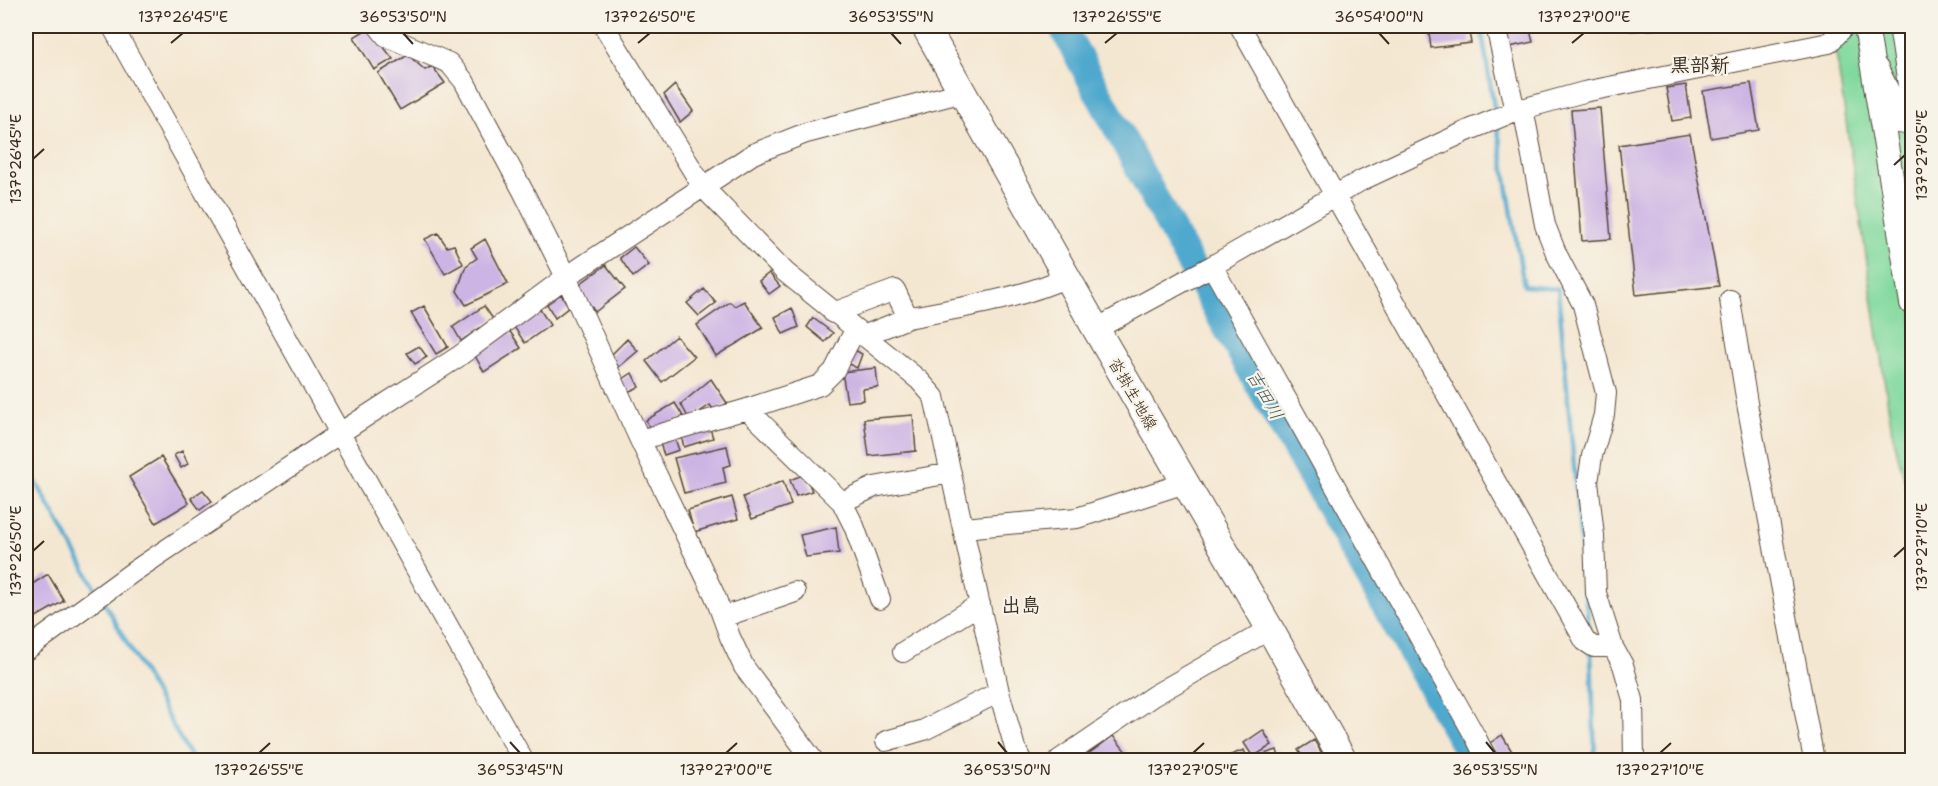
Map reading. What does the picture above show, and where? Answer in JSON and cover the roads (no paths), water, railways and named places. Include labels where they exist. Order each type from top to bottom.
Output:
[{"type":"main road","name":"沓掛生地線","points":[[925,26],[1096,329],[1270,629],[1340,759]]},
{"type":"street","points":[[112,26],[523,760]]},
{"type":"street","points":[[378,26],[386,36],[449,63],[464,81],[566,277],[640,440],[716,596],[744,667],[813,760]]},
{"type":"street","points":[[604,26],[703,187],[784,272],[919,380],[934,397],[999,692],[1015,748],[1022,760]]},
{"type":"street","points":[[1240,26],[1585,640],[1594,647],[1612,647]]},
{"type":"street","points":[[1496,26],[1519,109],[1545,225],[1556,253],[1583,305],[1606,393],[1604,415],[1592,456],[1588,482],[1594,536],[1596,593],[1612,647],[1623,665],[1633,699],[1634,760]]},
{"type":"street","points":[[1096,329],[1212,267],[1372,175],[1519,109],[1584,92],[1829,44],[1843,26]]},
{"type":"street","points":[[1866,26],[1912,303]]},
{"type":"street","points":[[1899,26],[1912,111]]},
{"type":"street","points":[[1870,50],[1893,99],[1899,123],[1912,125]]},
{"type":"street","points":[[26,650],[133,572],[458,357],[566,277],[753,154],[806,133],[963,92]]},
{"type":"street","points":[[1212,267],[1487,760]]},
{"type":"street","points":[[640,440],[820,385],[834,371],[859,333],[908,318],[1000,299],[1052,284],[1067,277]]},
{"type":"street","points":[[833,313],[895,290],[908,318]]},
{"type":"street","points":[[1730,300],[1748,409],[1814,760]]},
{"type":"street","points":[[747,409],[842,502],[854,526],[880,599]]},
{"type":"street","points":[[842,502],[874,487],[951,473]]},
{"type":"street","points":[[963,528],[1077,518],[1185,483]]},
{"type":"street","points":[[723,617],[795,592]]},
{"type":"street","points":[[903,652],[980,604]]},
{"type":"street","points":[[1059,760],[1153,696],[1270,629]]},
{"type":"street","points":[[886,741],[924,730],[999,692]]},
{"type":"waterway","name":"吉田川","points":[[1062,26],[1188,260],[1473,760]]},
{"type":"waterway","points":[[1481,26],[1495,114]]},
{"type":"waterway","points":[[1497,125],[1524,286],[1558,289],[1589,632]]},
{"type":"waterway","points":[[26,464],[98,593]]},
{"type":"waterway","points":[[103,600],[192,760]]},
{"type":"waterway","points":[[1591,652],[1595,760]]},
{"type":"district","name":"黒部新","points":[[1700,65]]},
{"type":"district","name":"出島","points":[[1021,605]]}]
